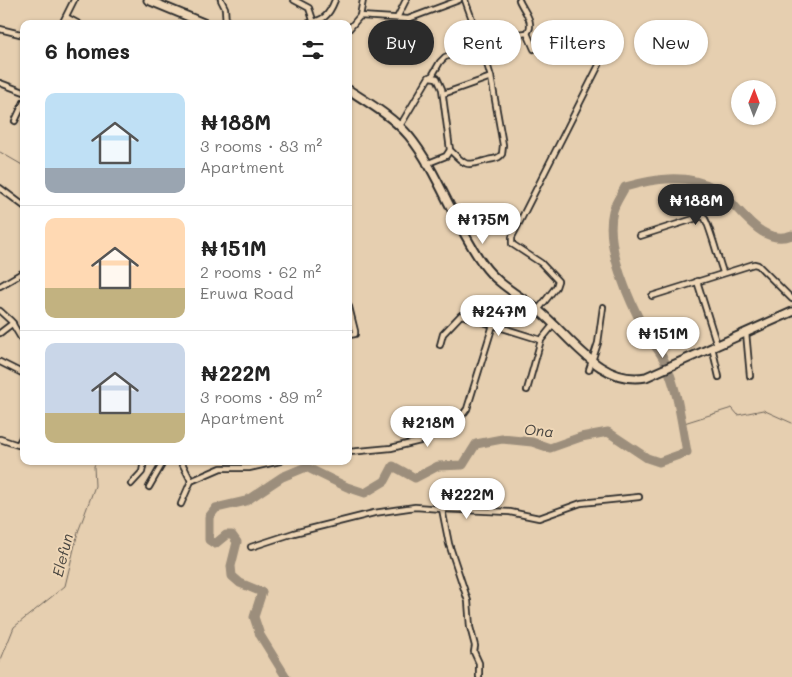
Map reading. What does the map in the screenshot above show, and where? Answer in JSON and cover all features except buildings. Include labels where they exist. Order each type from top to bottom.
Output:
[{"type":"main road","points":[[148,0],[196,20]]},
{"type":"main road","points":[[352,93],[400,126],[410,137],[467,240],[488,272],[538,310],[592,360],[623,377],[640,379],[652,376],[746,331],[792,312]]},
{"type":"street","points":[[64,20],[74,0]]},
{"type":"street","points":[[221,0],[225,8],[226,20]]},
{"type":"street","points":[[294,0],[309,8],[313,20]]},
{"type":"street","points":[[320,20],[327,16],[335,0]]},
{"type":"street","points":[[352,25],[360,16],[363,0]]},
{"type":"street","points":[[397,18],[406,0]]},
{"type":"street","points":[[360,16],[408,19],[459,0]]},
{"type":"street","points":[[464,0],[472,20]]},
{"type":"street","points":[[519,0],[529,18],[530,28],[527,33],[521,34]]},
{"type":"street","points":[[66,17],[72,20]]},
{"type":"street","points":[[0,29],[20,34]]},
{"type":"street","points":[[527,33],[531,42]]},
{"type":"street","points":[[400,126],[429,77],[432,76],[444,59]]},
{"type":"street","points":[[432,76],[437,78],[442,94],[450,150],[461,162],[473,166],[502,157],[503,145],[487,65]]},
{"type":"street","points":[[538,310],[558,284],[558,281],[541,262],[518,249],[511,241],[542,174],[598,65]]},
{"type":"street","points":[[442,94],[490,77]]},
{"type":"street","points":[[0,83],[20,90]]},
{"type":"street","points":[[15,121],[20,110]]},
{"type":"street","points":[[426,164],[446,156],[450,150]]},
{"type":"street","points":[[0,188],[20,203]]},
{"type":"street","points":[[640,236],[696,216],[703,216],[708,221],[711,238],[724,272]]},
{"type":"street","points":[[652,296],[750,264],[758,265],[792,299]]},
{"type":"street","points":[[0,286],[20,274]]},
{"type":"street","points":[[697,280],[715,346],[719,377]]},
{"type":"street","points":[[589,370],[598,343],[603,307]]},
{"type":"street","points":[[0,311],[13,323],[20,336]]},
{"type":"street","points":[[440,344],[443,334],[462,315],[541,340]]},
{"type":"street","points":[[352,319],[355,334],[352,334]]},
{"type":"street","points":[[0,333],[13,323]]},
{"type":"street","points":[[527,390],[541,340],[554,324]]},
{"type":"street","points":[[352,452],[364,452],[413,443],[424,439],[444,422],[462,416],[467,409],[493,325]]},
{"type":"street","points":[[746,331],[750,376]]},
{"type":"street","points":[[0,362],[20,372]]},
{"type":"street","points":[[0,439],[18,445],[20,441]]},
{"type":"street","points":[[131,484],[142,472],[143,465]]},
{"type":"street","points":[[149,487],[162,465]]},
{"type":"street","points":[[183,465],[191,481]]},
{"type":"street","points":[[180,504],[191,481],[221,468],[249,468],[262,465]]},
{"type":"street","points":[[251,547],[294,533],[374,513],[415,507],[494,511],[539,518],[581,503],[639,497]]},
{"type":"street","points":[[442,509],[449,544],[468,601],[470,627],[475,646],[474,652],[479,663],[479,677]]},
{"type":"waterway","name":"Elefun","points":[[0,152],[20,164]]},
{"type":"waterway","name":"Ona","points":[[286,677],[260,635],[254,617],[262,592],[240,583],[232,576],[231,566],[237,542],[232,535],[226,535],[215,544],[209,540],[209,517],[216,508],[246,501],[282,477],[306,467],[347,487],[365,493],[385,481],[393,466],[415,478],[438,466],[463,465],[476,444],[502,439],[532,442],[550,448],[581,437],[608,432],[647,458],[659,462],[687,452],[673,382],[669,371],[633,307],[615,258],[611,225],[615,205],[625,187],[658,180],[692,180],[703,183],[723,194],[749,221],[769,235],[780,237],[792,235]]},
{"type":"waterway","points":[[681,424],[732,408],[738,415],[763,410],[792,423]]},
{"type":"waterway","name":"Elefun","points":[[0,662],[14,627],[65,586],[78,532],[95,486],[95,465]]}]
